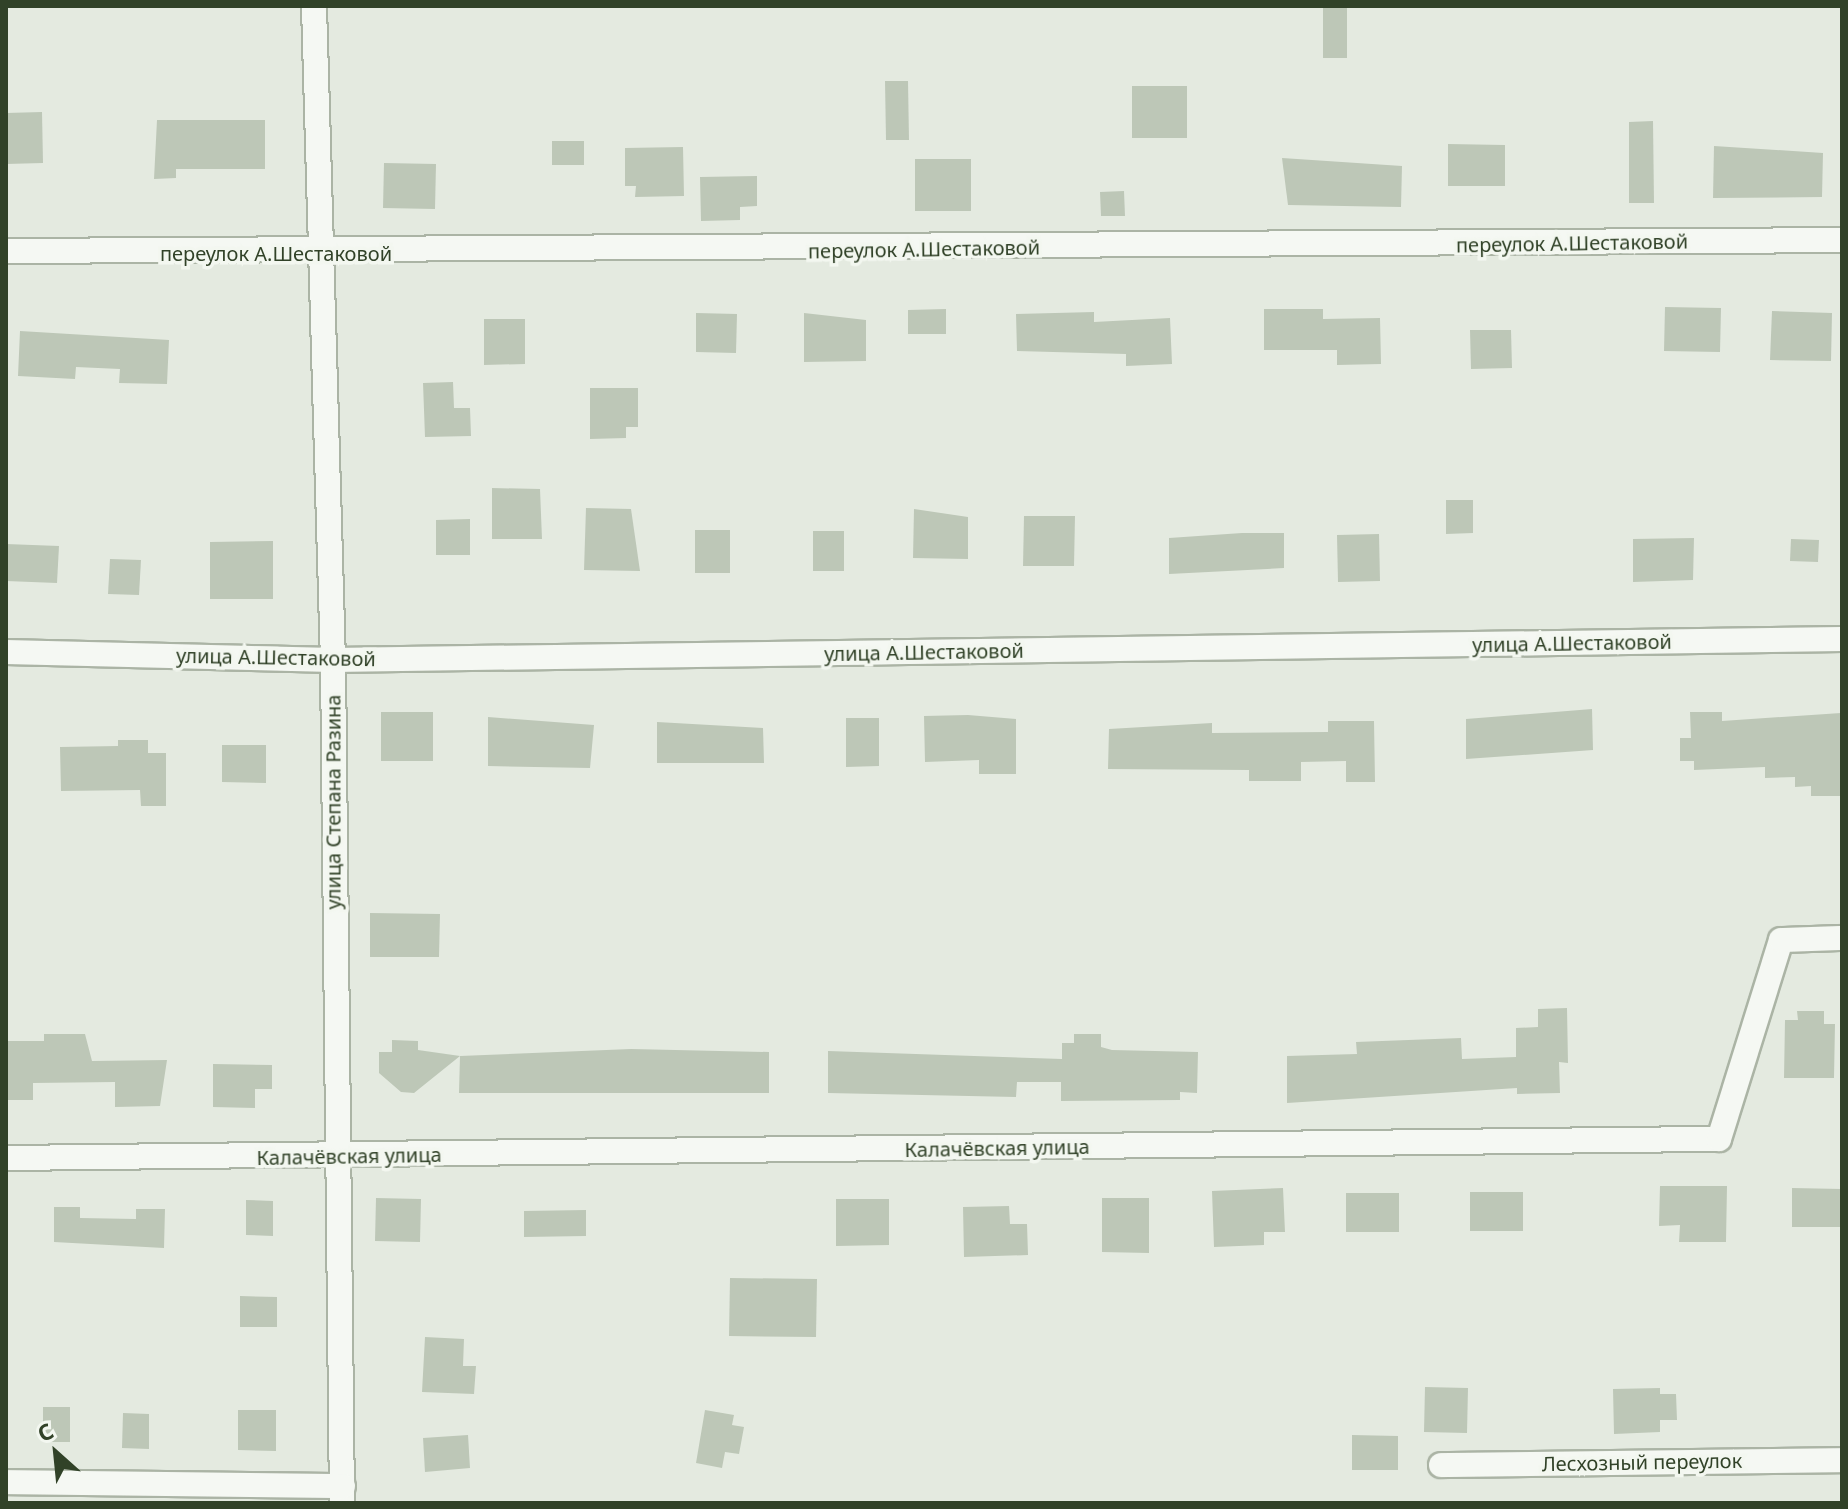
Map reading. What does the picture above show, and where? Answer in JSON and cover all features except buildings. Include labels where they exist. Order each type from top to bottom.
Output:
[{"type":"street","name":"улица Степана Разина","points":[[314,6],[324,255],[333,660],[334,1156],[342,1495]]},
{"type":"street","name":"переулок А.Шестаковой","points":[[6,251],[324,255],[1842,240]]},
{"type":"street","name":"улица А.Шестаковой","points":[[6,652],[333,660],[1842,639]]},
{"type":"street","name":"Калачёвская улица","points":[[6,1158],[1719,1139],[1781,940],[1842,938]]},
{"type":"street","name":"Лесхозный переулок","points":[[1441,1465],[1842,1460]]},
{"type":"street","points":[[6,1482],[342,1495]]}]
